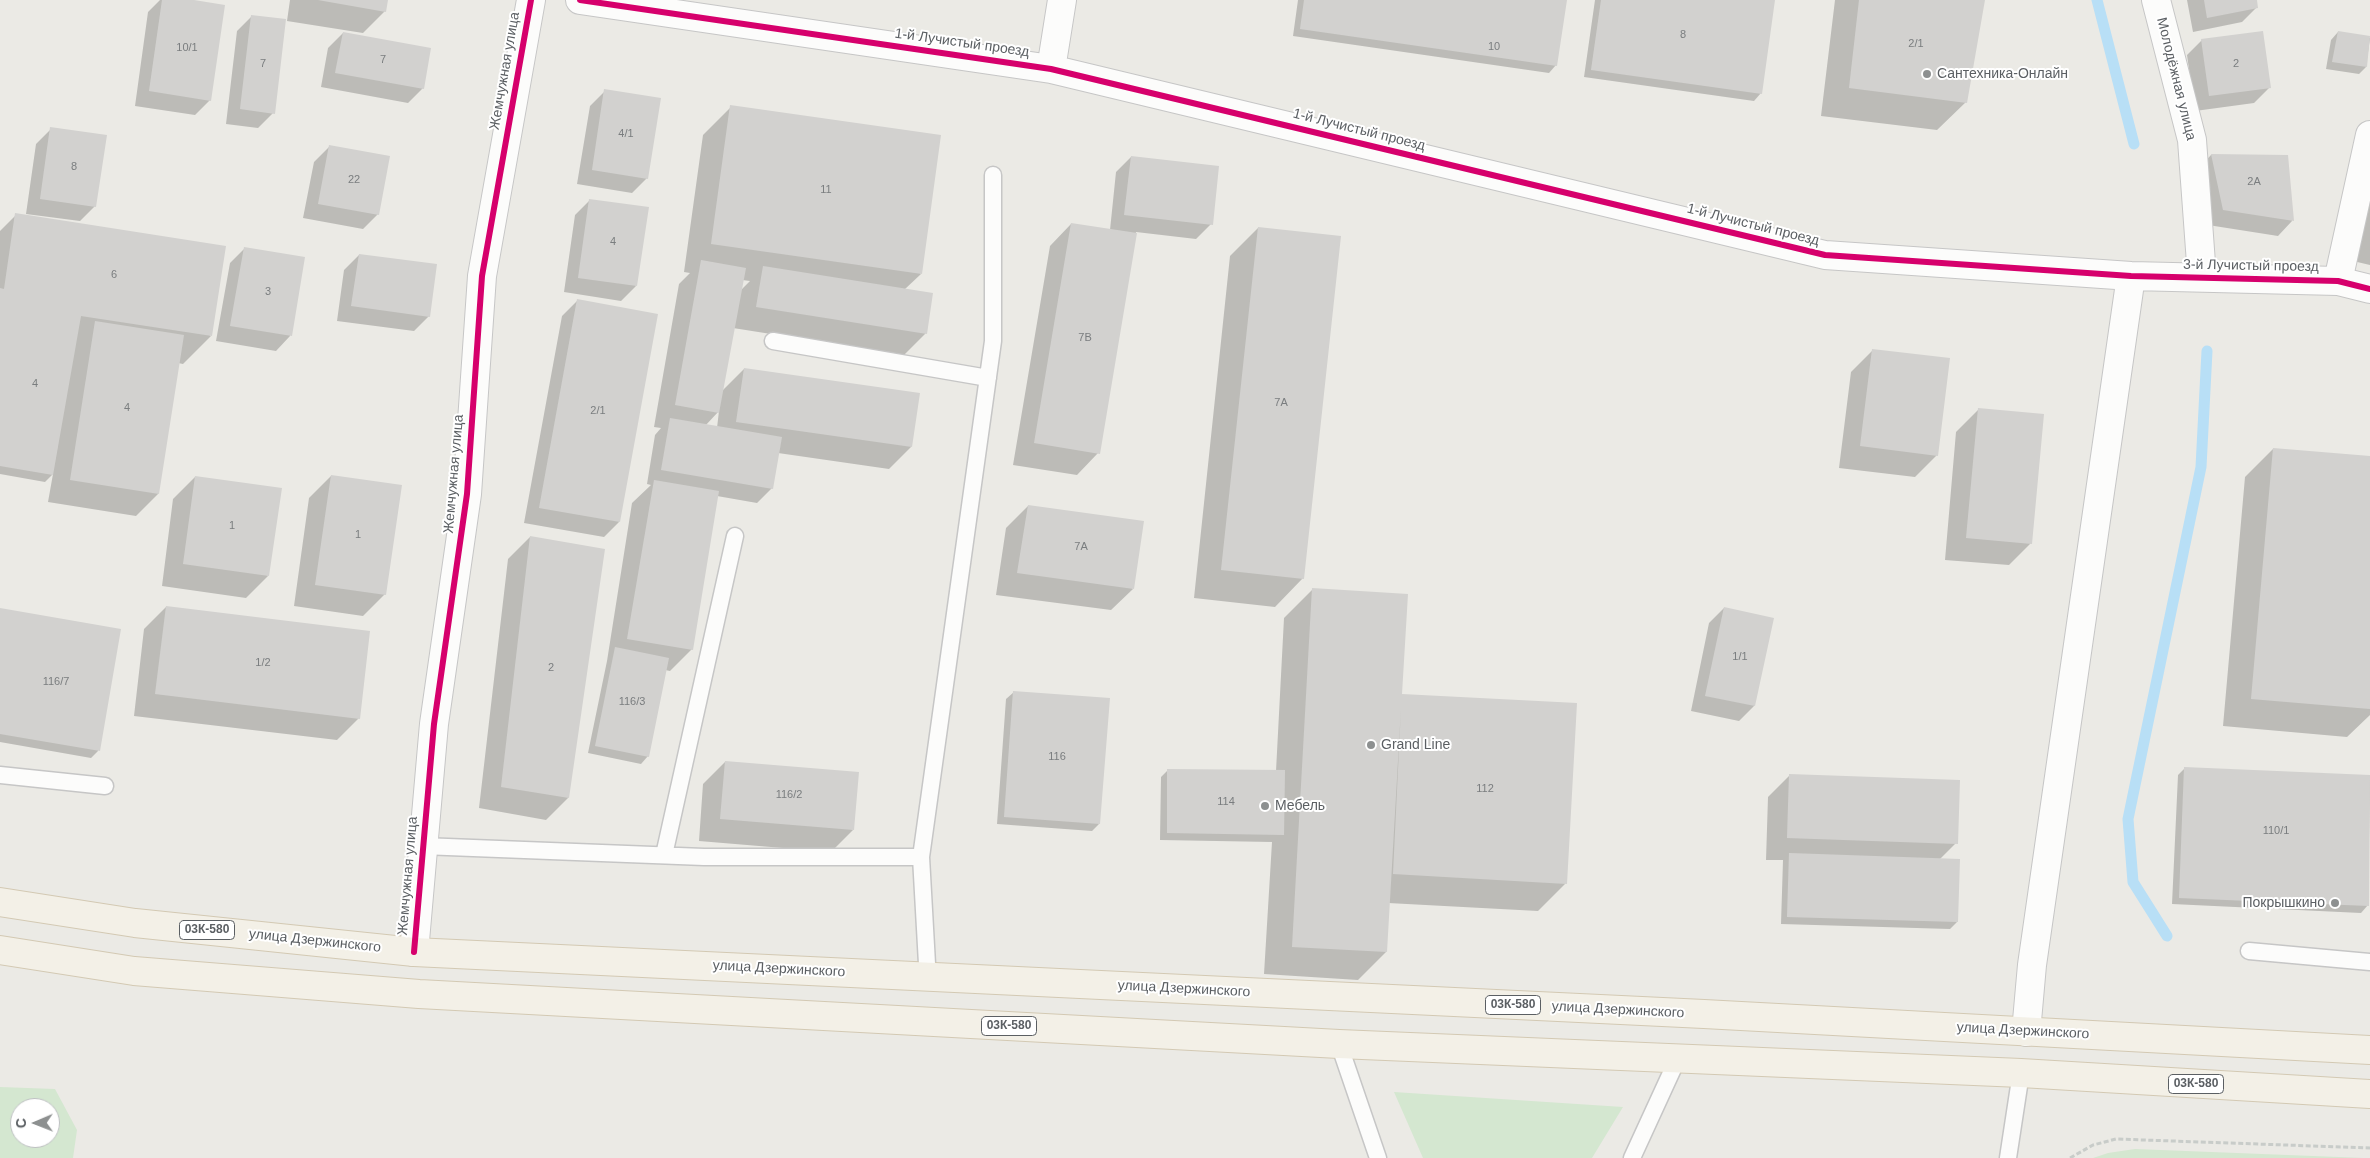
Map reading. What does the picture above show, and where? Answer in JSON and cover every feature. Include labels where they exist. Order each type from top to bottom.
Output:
[{"type":"main road","name":"улица Дзержинского","points":[[0,902],[135,923],[414,952],[925,976],[2370,1050]]},
{"type":"main road","name":"03К-580","points":[[0,950],[134,971],[419,994],[1339,1044],[2021,1074],[2370,1094]]},
{"type":"main road","points":[[2021,1074],[2026,1032]]},
{"type":"street","name":"Жемчужная улица","points":[[414,952],[434,724],[467,494],[482,276],[531,0]]},
{"type":"street","name":"1-й Лучистый проезд","points":[[580,0],[1051,69],[1825,255],[2131,276]]},
{"type":"street","points":[[1051,69],[1062,0]]},
{"type":"street","name":"Молодёжная улица","points":[[2156,0],[2192,140],[2202,277]]},
{"type":"street","name":"3-й Лучистый проезд","points":[[2338,281],[2370,136]]},
{"type":"street","points":[[2026,1032],[2032,965],[2131,276]]},
{"type":"street","name":"3-й Лучистый проезд","points":[[2131,276],[2338,281],[2370,289]]},
{"type":"lane","points":[[925,976],[927,964],[921,857],[993,342],[993,175]]},
{"type":"lane","points":[[773,341],[988,378]]},
{"type":"lane","points":[[664,855],[734,536]]},
{"type":"lane","points":[[0,775],[105,786]]},
{"type":"lane","points":[[422,846],[704,857],[921,857]]},
{"type":"lane","points":[[2249,951],[2370,962]]},
{"type":"lane","points":[[1339,1044],[1378,1158]]},
{"type":"lane","points":[[1632,1158],[1677,1060]]},
{"type":"lane","points":[[2008,1158],[2021,1074]]},
{"type":"path","points":[[2070,1158],[2093,1145],[2116,1140],[2370,1148]]},
{"type":"green space","points":[[0,1087],[55,1089],[60,1098],[10,1098],[10,1148],[60,1148],[60,1098],[77,1130],[73,1158],[0,1158]]},
{"type":"green space","points":[[1394,1092],[1623,1107],[1592,1158],[1423,1158]]},
{"type":"green space","points":[[2135,1149],[2364,1158],[2093,1158],[2108,1153]]},
{"type":"building","points":[[162,0],[194,0],[225,5],[211,101],[149,91]]},
{"type":"building","points":[[318,0],[388,0],[386,12]]},
{"type":"building","points":[[1304,0],[1567,0],[1557,66],[1300,29]]},
{"type":"building","points":[[1601,0],[1775,0],[1762,94],[1591,70]]},
{"type":"building","points":[[1859,0],[1985,0],[1967,103],[1849,88]]},
{"type":"building","points":[[2204,0],[2257,0],[2258,8],[2207,18]]},
{"type":"building","points":[[251,15],[286,19],[275,114],[240,109]]},
{"type":"building","points":[[2263,31],[2271,88],[2209,96],[2201,39]]},
{"type":"building","points":[[2338,31],[2370,36],[2367,67],[2332,62]]},
{"type":"building","points":[[343,32],[431,48],[424,89],[335,73]]},
{"type":"building","points":[[604,89],[661,98],[648,179],[592,170]]},
{"type":"building","points":[[730,105],[941,135],[922,274],[711,244]]},
{"type":"building","points":[[50,127],[107,135],[96,207],[40,199]]},
{"type":"building","points":[[329,145],[390,156],[379,215],[318,204]]},
{"type":"building","points":[[2211,154],[2288,155],[2294,221],[2223,210]]},
{"type":"building","points":[[1131,156],[1219,166],[1213,225],[1124,215]]},
{"type":"building","points":[[589,199],[649,207],[637,286],[578,278]]},
{"type":"building","points":[[15,213],[226,246],[212,336],[81,316],[53,475],[0,466],[0,288],[4,289]]},
{"type":"building","points":[[1071,223],[1137,233],[1100,454],[1034,443]]},
{"type":"building","points":[[1258,227],[1341,236],[1304,579],[1221,570]]},
{"type":"building","points":[[244,247],[305,257],[292,336],[230,326]]},
{"type":"building","points":[[359,254],[437,264],[430,317],[351,306]]},
{"type":"building","points":[[701,260],[746,268],[719,413],[675,405]]},
{"type":"building","points":[[763,266],[933,293],[927,334],[756,307]]},
{"type":"building","points":[[577,299],[658,314],[620,522],[539,508]]},
{"type":"building","points":[[95,321],[184,335],[159,494],[70,480]]},
{"type":"building","points":[[1872,349],[1950,358],[1938,456],[1860,446]]},
{"type":"building","points":[[744,368],[920,393],[912,447],[736,422]]},
{"type":"building","points":[[1978,408],[2044,414],[2032,544],[1966,538]]},
{"type":"building","points":[[670,418],[782,437],[773,489],[661,470]]},
{"type":"building","points":[[2273,448],[2370,456],[2370,709],[2251,699]]},
{"type":"building","points":[[331,475],[402,485],[386,595],[315,585]]},
{"type":"building","points":[[195,476],[282,488],[269,576],[183,564]]},
{"type":"building","points":[[654,480],[719,491],[693,650],[627,639]]},
{"type":"building","points":[[1028,505],[1144,521],[1134,589],[1017,573]]},
{"type":"building","points":[[530,536],[605,549],[569,798],[501,787]]},
{"type":"building","points":[[1312,588],[1408,594],[1402,694],[1577,703],[1567,884],[1393,874],[1401,708],[1387,952],[1292,947]]},
{"type":"building","points":[[166,606],[370,631],[360,719],[155,694]]},
{"type":"building","points":[[1724,607],[1774,618],[1755,706],[1705,696]]},
{"type":"building","points":[[0,608],[121,629],[100,751],[0,734]]},
{"type":"building","points":[[615,647],[669,658],[649,757],[595,746]]},
{"type":"building","points":[[1013,691],[1110,698],[1100,824],[1004,817]]},
{"type":"building","points":[[725,761],[859,772],[854,830],[720,819]]},
{"type":"building","points":[[2184,767],[2370,775],[2369,906],[2179,898]]},
{"type":"building","points":[[1167,769],[1285,770],[1284,835],[1167,833]]},
{"type":"building","points":[[1789,774],[1960,780],[1958,844],[1787,838]]},
{"type":"building","points":[[1789,853],[1960,859],[1958,922],[1787,917]]},
{"type":"waterway","points":[[2097,0],[2134,144]]},
{"type":"waterway","points":[[2167,936],[2133,882],[2128,819],[2201,467],[2207,351]]},
{"type":"cycle path","points":[[414,952],[434,724],[467,494],[482,276],[531,0]]},
{"type":"cycle path","points":[[580,0],[1051,69],[1825,255],[2131,276],[2338,281],[2370,289]]},
{"type":"place","name":"Сантехника-Онлайн","points":[[1927,74]]},
{"type":"place","name":"Grand Line","points":[[1371,745]]},
{"type":"place","name":"Мебель","points":[[1265,806]]},
{"type":"place","name":"Покрышкино","points":[[2335,903]]}]
